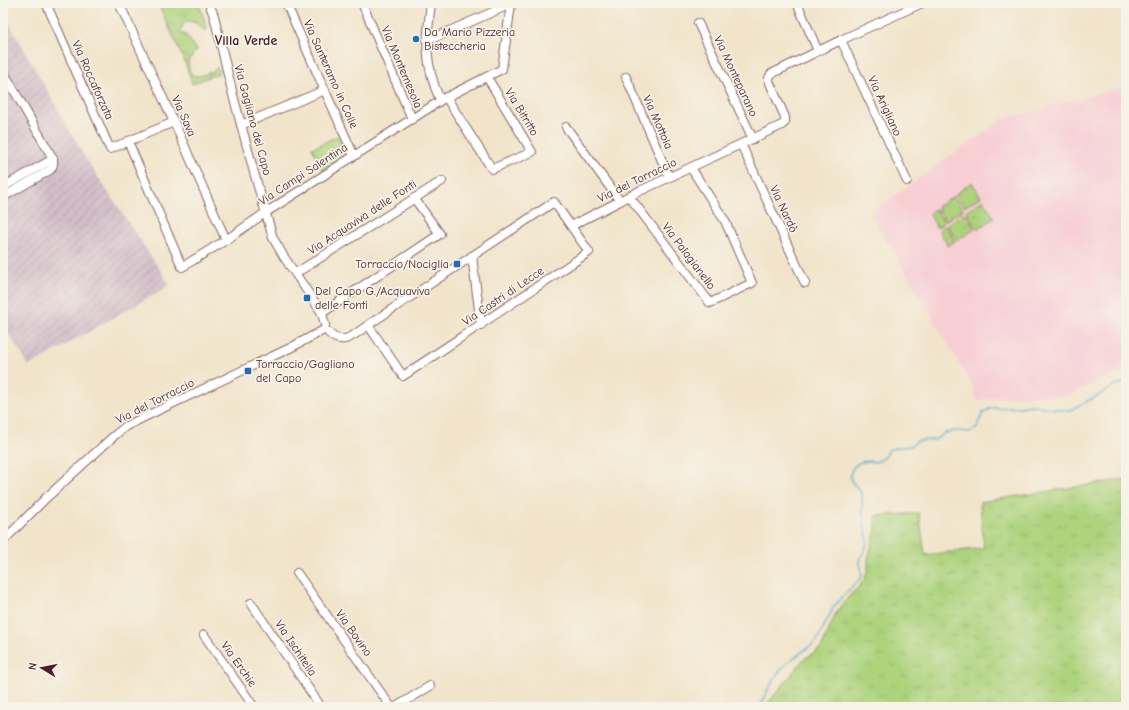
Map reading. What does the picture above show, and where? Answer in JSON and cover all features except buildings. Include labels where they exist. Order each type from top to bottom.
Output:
[{"type":"street","name":"Via Roccaforzata","points":[[46,3],[110,149],[128,141]]},
{"type":"street","name":"Via Sava","points":[[119,3],[226,240]]},
{"type":"street","name":"Via Gagliano del Capo","points":[[209,3],[214,16],[265,213],[274,238],[284,257],[322,313],[325,329]]},
{"type":"street","name":"Via Santeramo in Colle","points":[[286,3],[354,156]]},
{"type":"street","name":"Via Montemesola","points":[[362,3],[412,119]]},
{"type":"street","points":[[431,3],[427,41],[428,59],[430,74],[443,99]]},
{"type":"street","points":[[798,3],[818,51]]},
{"type":"street","name":"Via del Torraccio","points":[[572,226],[629,196],[782,125],[785,122],[785,117],[769,81],[771,74],[922,3]]},
{"type":"street","points":[[427,41],[512,4]]},
{"type":"street","name":"Via Campi Salentina","points":[[128,141],[182,267],[443,99],[502,69],[512,4]]},
{"type":"street","name":"Via Monteparano","points":[[698,23],[753,139]]},
{"type":"street","name":"Via Arigliano","points":[[841,40],[907,181]]},
{"type":"street","points":[[3,71],[53,159],[53,164],[50,170],[3,197]]},
{"type":"street","name":"Via Bitritto","points":[[443,99],[492,169],[532,152],[487,77]]},
{"type":"street","name":"Via Mottola","points":[[626,77],[669,177]]},
{"type":"street","points":[[241,125],[325,90]]},
{"type":"street","points":[[128,141],[174,122]]},
{"type":"street","points":[[566,127],[620,201]]},
{"type":"street","name":"Via Nardò","points":[[741,144],[805,283]]},
{"type":"street","points":[[3,187],[53,159]]},
{"type":"street","name":"Via Palagianello","points":[[629,196],[710,303],[752,283],[725,221],[690,168]]},
{"type":"street","name":"Via Acquaviva delle Fonti","points":[[296,274],[442,181]]},
{"type":"street","points":[[322,313],[440,234],[414,198]]},
{"type":"street","points":[[325,329],[334,337],[346,340],[554,202],[572,226]]},
{"type":"street","name":"Via Castri di Lecce","points":[[368,325],[403,376],[589,252],[572,226]]},
{"type":"street","points":[[472,256],[481,325]]},
{"type":"street","name":"Via del Torraccio","points":[[3,541],[46,498],[126,426],[290,348],[325,329]]},
{"type":"street","name":"Via Bovino","points":[[297,573],[390,707]]},
{"type":"street","name":"Via Ischitella","points":[[251,603],[321,707]]},
{"type":"street","name":"Via Erchie","points":[[204,635],[254,707]]},
{"type":"street","points":[[396,707],[430,686]]},
{"type":"shaded area","points":[[3,12],[84,156],[170,285],[29,366],[3,325]]},
{"type":"shaded area","points":[[1126,86],[1126,373],[1111,376],[1062,397],[1029,395],[976,401],[973,387],[871,214],[873,211],[1003,119]]},
{"type":"green space","points":[[158,3],[198,3],[207,30],[205,31],[196,23],[189,21],[184,23],[180,31],[186,35],[197,50],[188,60],[189,69],[194,76],[211,73],[217,67],[219,73],[192,84],[186,65]]},
{"type":"green space","points":[[338,136],[347,155],[323,171],[312,148]]},
{"type":"green space","points":[[972,182],[981,197],[964,207],[956,194]]},
{"type":"green space","points":[[954,196],[963,210],[945,221],[937,207]]},
{"type":"green space","points":[[983,200],[994,218],[977,229],[966,211]]},
{"type":"green space","points":[[935,209],[944,223],[937,228],[929,213]]},
{"type":"green space","points":[[965,213],[975,229],[957,240],[947,224]]},
{"type":"green space","points":[[946,226],[955,241],[948,246],[939,230]]},
{"type":"green space","points":[[1126,479],[1126,707],[765,707],[804,659],[820,649],[836,613],[865,578],[868,570],[868,559],[876,529],[875,516],[919,513],[925,555],[984,548],[980,502]]},
{"type":"waterway","points":[[758,707],[762,703],[767,691],[779,672],[787,663],[817,641],[833,608],[862,577],[860,562],[867,544],[867,538],[863,517],[862,496],[852,482],[850,476],[853,468],[858,463],[865,461],[876,462],[884,458],[890,449],[911,446],[917,441],[935,440],[945,433],[954,431],[971,432],[977,428],[983,413],[991,408],[1032,405],[1070,410],[1115,385],[1126,382]]},
{"type":"place","name":"Da Mario Pizzeria Bisteccheria","points":[[416,39]]},
{"type":"place","name":"Torraccio/Nociglia","points":[[457,264]]},
{"type":"place","name":"Del Capo G./Acquaviva delle Fonti","points":[[307,298]]},
{"type":"place","name":"Torraccio/Gagliano del Capo","points":[[248,371]]},
{"type":"district","name":"Villa Verde","points":[[246,40]]}]
